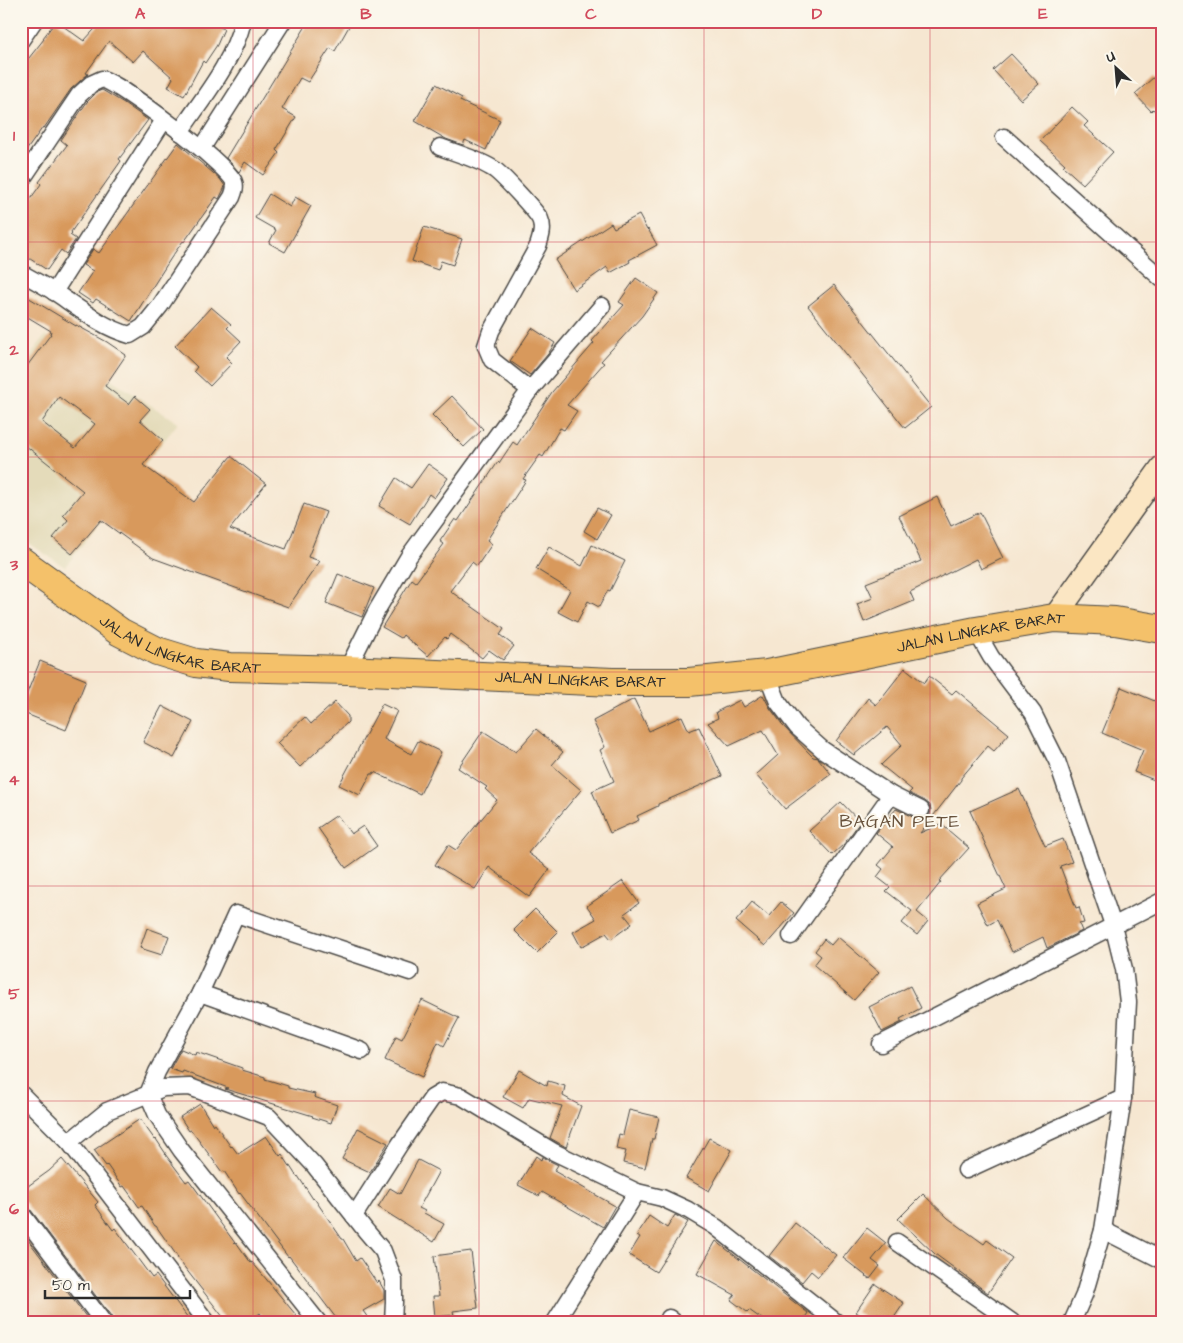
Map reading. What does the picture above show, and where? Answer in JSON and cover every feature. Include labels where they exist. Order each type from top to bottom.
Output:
[{"type":"highway","name":"JALAN LINGKAR BARAT","points":[[21,561],[120,632],[157,650],[196,663],[229,667],[623,682],[689,682],[767,674],[976,631],[1054,618],[1115,620],[1162,629]]},
{"type":"main road","points":[[1054,618],[1162,467]]},
{"type":"street","points":[[21,40],[34,21]]},
{"type":"street","points":[[180,132],[226,65],[239,38],[243,21]]},
{"type":"street","points":[[202,148],[283,21]]},
{"type":"street","points":[[21,181],[79,96],[91,84],[102,79],[118,86],[202,148],[227,171],[234,182],[235,188],[232,197],[160,306],[143,327],[130,335],[119,332],[96,320],[21,273]]},
{"type":"street","points":[[54,292],[164,120]]},
{"type":"street","points":[[1004,137],[1162,278]]},
{"type":"street","points":[[440,147],[481,162],[495,170],[541,220],[542,232],[538,246],[491,331],[486,346],[492,360],[530,390]]},
{"type":"street","points":[[347,670],[409,556],[530,390],[602,306]]},
{"type":"street","points":[[976,631],[991,657],[1033,713],[1057,761],[1113,925],[1124,969],[1128,1002],[1123,1098],[1103,1230],[1084,1295],[1072,1322]]},
{"type":"street","points":[[767,674],[778,702],[797,728],[823,750],[891,796],[921,810]]},
{"type":"street","points":[[791,936],[891,796]]},
{"type":"street","points":[[881,1044],[1162,901]]},
{"type":"street","points":[[318,1322],[181,1150],[157,1115],[148,1094],[157,1072],[200,994],[236,914],[410,972]]},
{"type":"street","points":[[200,994],[362,1051]]},
{"type":"street","points":[[69,1142],[107,1111],[164,1088],[190,1087],[269,1117],[314,1165],[383,1251],[394,1280],[393,1322]]},
{"type":"street","points":[[354,1216],[432,1098],[442,1092],[461,1096],[554,1152],[637,1192],[662,1198],[688,1210],[716,1228],[836,1322]]},
{"type":"street","points":[[21,1094],[69,1142],[207,1322]]},
{"type":"street","points":[[966,1170],[1123,1098]]},
{"type":"street","points":[[555,1322],[637,1192]]},
{"type":"street","points":[[21,1213],[103,1322]]},
{"type":"street","points":[[1103,1230],[1162,1260]]},
{"type":"street","points":[[897,1242],[1012,1322]]},
{"type":"shaded area","points":[[45,336],[178,423],[65,567],[21,538],[21,368]]},
{"type":"building","points":[[56,21],[84,41],[102,21],[222,21],[220,27],[224,29],[217,45],[205,63],[203,61],[184,96],[168,87],[173,78],[143,51],[133,62],[109,41],[86,73],[88,74],[71,89],[21,158],[21,68]]},
{"type":"building","points":[[309,21],[352,21],[335,51],[330,48],[308,82],[300,78],[282,109],[296,117],[276,150],[279,153],[263,175],[245,162],[239,172],[226,158]]},
{"type":"building","points":[[1011,54],[1039,84],[1021,100],[993,70]]},
{"type":"building","points":[[1154,77],[1162,86],[1162,118],[1153,109],[1151,111],[1135,94]]},
{"type":"building","points":[[436,84],[462,98],[460,101],[500,120],[486,150],[465,140],[463,145],[446,139],[415,121]]},
{"type":"building","points":[[102,90],[148,120],[119,159],[121,161],[71,232],[70,235],[76,239],[66,254],[61,250],[47,270],[21,253],[21,212],[41,184],[39,182],[67,145],[61,140],[87,102],[97,92]]},
{"type":"building","points":[[1072,107],[1088,122],[1084,126],[1113,152],[1083,184],[1040,141]]},
{"type":"building","points":[[178,143],[220,179],[225,186],[219,199],[216,197],[171,258],[131,321],[96,299],[93,303],[78,293],[93,271],[83,265],[93,249],[99,253]]},
{"type":"building","points":[[269,194],[290,207],[295,197],[311,206],[285,252],[269,243],[276,230],[255,218]]},
{"type":"building","points":[[639,215],[657,245],[610,273],[607,267],[574,290],[555,260],[611,223],[614,228]]},
{"type":"building","points":[[424,227],[462,239],[453,265],[441,261],[438,270],[412,261]]},
{"type":"building","points":[[636,278],[658,293],[642,316],[601,361],[604,363],[567,405],[577,411],[564,430],[560,428],[543,457],[540,455],[523,479],[526,480],[487,540],[492,544],[477,566],[472,562],[450,591],[504,629],[500,635],[514,646],[503,660],[489,650],[482,658],[450,634],[428,656],[403,635],[401,638],[382,627],[412,579],[416,582],[444,544],[440,541],[455,519],[458,521],[513,442],[517,445],[552,392],[594,343],[592,341],[624,305],[619,302]]},
{"type":"building","points":[[834,285],[931,407],[905,428],[808,306]]},
{"type":"building","points":[[21,293],[107,342],[126,355],[105,386],[129,404],[135,396],[150,409],[140,420],[163,440],[143,465],[194,502],[231,456],[266,484],[230,529],[286,549],[304,504],[326,512],[308,557],[320,561],[288,607],[153,558],[101,520],[72,554],[53,538],[68,520],[63,515],[83,491],[21,442],[21,374],[51,334],[51,331],[21,313]],"holes":[[[59,397],[95,424],[75,448],[42,422]]]},
{"type":"building","points":[[211,307],[231,324],[227,328],[241,341],[226,357],[232,363],[210,386],[194,371],[197,367],[175,346]]},
{"type":"building","points":[[532,328],[555,343],[530,375],[510,361]]},
{"type":"building","points":[[452,396],[483,429],[464,447],[432,415]]},
{"type":"building","points":[[428,464],[448,478],[434,498],[429,494],[410,524],[379,506],[396,478],[411,488]]},
{"type":"building","points":[[937,497],[951,526],[980,512],[1003,558],[981,569],[976,559],[910,592],[914,601],[864,622],[857,604],[873,598],[866,583],[921,561],[899,516]]},
{"type":"building","points":[[597,508],[611,515],[597,539],[584,531]]},
{"type":"building","points":[[592,545],[625,561],[610,591],[608,590],[599,607],[588,601],[577,622],[558,612],[570,590],[536,569],[549,547],[582,566]]},
{"type":"building","points":[[338,574],[374,588],[362,617],[326,603]]},
{"type":"building","points":[[40,661],[86,680],[66,730],[21,712]]},
{"type":"building","points":[[905,668],[924,683],[929,676],[952,694],[956,690],[1009,734],[994,751],[988,746],[961,778],[920,833],[941,824],[969,848],[939,881],[941,882],[917,912],[928,921],[917,935],[902,923],[912,911],[886,891],[890,887],[877,877],[883,869],[878,865],[893,847],[876,833],[896,809],[922,820],[930,815],[930,805],[909,793],[912,790],[881,765],[902,745],[887,727],[854,755],[836,741],[868,698],[876,705]]},
{"type":"building","points":[[1121,687],[1162,704],[1162,783],[1134,772],[1143,750],[1102,733]]},
{"type":"building","points":[[763,695],[781,724],[813,757],[818,758],[831,774],[785,809],[756,775],[778,755],[763,730],[729,746],[708,723],[718,718],[716,712],[740,700],[744,707]]},
{"type":"building","points":[[634,699],[649,731],[682,716],[689,731],[699,727],[722,776],[658,804],[658,806],[637,816],[639,820],[610,833],[592,791],[614,781],[600,750],[605,747],[593,721]]},
{"type":"building","points":[[335,702],[348,716],[348,722],[300,767],[277,743],[305,717],[311,724]]},
{"type":"building","points":[[382,704],[397,711],[384,739],[411,754],[418,741],[441,752],[420,794],[374,772],[371,774],[360,795],[339,785]]},
{"type":"building","points":[[162,706],[193,722],[174,758],[143,742]]},
{"type":"building","points":[[536,729],[563,752],[552,765],[581,790],[528,853],[550,869],[529,897],[489,867],[475,889],[435,865],[448,845],[456,850],[497,800],[485,789],[487,787],[458,768],[483,731],[516,752]]},
{"type":"building","points":[[1019,789],[1045,846],[1063,839],[1072,862],[1060,866],[1076,908],[1079,907],[1084,923],[1079,924],[1082,931],[1047,948],[1043,937],[1012,952],[997,920],[988,925],[977,903],[1006,889],[970,811]]},
{"type":"building","points":[[841,802],[860,822],[844,844],[832,855],[809,831]]},
{"type":"building","points":[[337,815],[351,834],[363,826],[377,846],[346,868],[318,828]]},
{"type":"building","points":[[623,881],[639,903],[624,914],[632,924],[611,939],[606,933],[581,947],[573,932],[596,919],[587,906]]},
{"type":"building","points":[[752,902],[769,916],[781,902],[794,913],[765,946],[736,921]]},
{"type":"building","points":[[535,909],[558,932],[537,953],[514,930]]},
{"type":"building","points":[[147,928],[169,936],[162,955],[140,948]]},
{"type":"building","points":[[838,937],[879,972],[854,1000],[814,965],[821,956],[815,951],[824,939],[831,945]]},
{"type":"building","points":[[910,986],[921,1008],[900,1019],[902,1022],[882,1032],[869,1007]]},
{"type":"building","points":[[422,1000],[459,1018],[444,1046],[438,1042],[422,1077],[385,1060],[396,1036],[402,1039]]},
{"type":"building","points":[[181,1049],[195,1055],[196,1052],[242,1068],[242,1070],[265,1077],[265,1079],[288,1086],[288,1088],[315,1094],[314,1097],[337,1105],[331,1123],[225,1089],[228,1088],[183,1071],[182,1073],[170,1069]]},
{"type":"building","points":[[519,1070],[547,1086],[548,1081],[565,1086],[563,1096],[581,1106],[566,1147],[550,1138],[562,1106],[529,1098],[523,1108],[503,1097]]},
{"type":"building","points":[[200,1104],[213,1125],[215,1124],[238,1154],[266,1136],[280,1156],[282,1154],[343,1239],[356,1261],[360,1258],[384,1290],[384,1299],[363,1311],[371,1322],[339,1322],[239,1194],[224,1171],[222,1172],[191,1130],[189,1131],[180,1117]]},
{"type":"building","points":[[629,1110],[659,1117],[645,1168],[623,1163],[626,1151],[616,1149],[619,1134],[623,1135]]},
{"type":"building","points":[[140,1119],[186,1182],[189,1180],[235,1243],[296,1315],[288,1322],[268,1322],[260,1313],[249,1322],[227,1322],[178,1259],[142,1206],[139,1207],[94,1150]]},
{"type":"building","points":[[358,1128],[388,1143],[370,1172],[342,1159]]},
{"type":"building","points":[[709,1138],[732,1150],[709,1191],[686,1178]]},
{"type":"building","points":[[536,1156],[541,1160],[542,1157],[558,1165],[554,1171],[615,1206],[603,1227],[542,1192],[539,1196],[518,1185]]},
{"type":"building","points":[[62,1159],[98,1202],[95,1205],[113,1230],[115,1228],[152,1278],[156,1275],[191,1322],[113,1322],[111,1316],[21,1197],[21,1191]]},
{"type":"building","points":[[418,1160],[439,1171],[419,1208],[425,1211],[424,1213],[444,1224],[434,1242],[378,1207],[390,1188],[400,1194]]},
{"type":"building","points":[[923,1194],[948,1218],[984,1244],[987,1240],[1012,1258],[988,1293],[935,1254],[898,1219]]},
{"type":"building","points":[[675,1215],[688,1222],[656,1272],[629,1255],[640,1237],[637,1235],[649,1216],[667,1228]]},
{"type":"building","points":[[795,1223],[836,1255],[818,1277],[811,1271],[802,1282],[769,1256]]},
{"type":"building","points":[[867,1228],[886,1243],[872,1260],[880,1266],[870,1279],[843,1258]]},
{"type":"building","points":[[22,1232],[90,1322],[21,1322]]},
{"type":"building","points":[[716,1241],[808,1313],[802,1322],[766,1322],[749,1310],[747,1312],[731,1300],[735,1295],[697,1274]]},
{"type":"building","points":[[471,1251],[478,1308],[453,1311],[454,1315],[435,1317],[433,1296],[439,1296],[434,1256]]},
{"type":"building","points":[[875,1284],[904,1303],[891,1322],[870,1322],[856,1312]]},
{"type":"district","name":"BAGAN PETE","points":[[900,821]]}]
